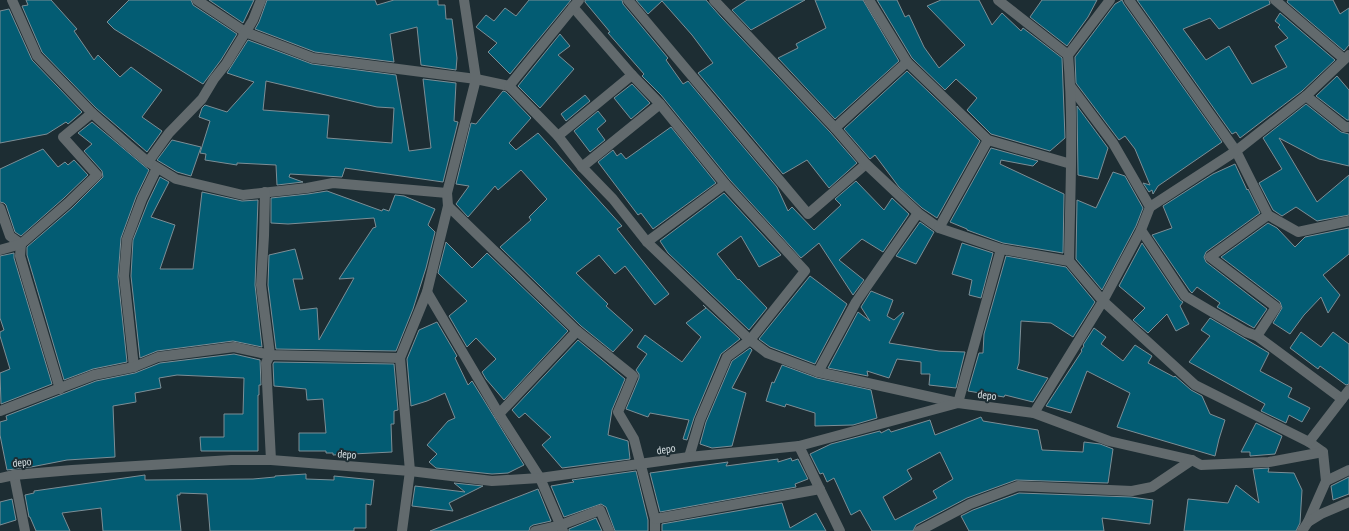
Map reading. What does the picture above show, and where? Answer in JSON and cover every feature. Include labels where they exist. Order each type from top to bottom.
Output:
[{"type":"street","points":[[12,0],[38,56],[92,113],[148,162],[176,180],[244,195],[333,184],[447,193]]},
{"type":"street","points":[[197,0],[245,32],[312,58],[476,79],[509,86],[558,136],[582,167],[613,199],[647,242],[750,340],[767,353],[818,372],[958,403],[1001,249]]},
{"type":"street","points":[[148,162],[169,133],[202,99],[253,20],[261,0]]},
{"type":"street","points":[[402,531],[410,471],[400,358],[427,292],[448,206],[447,193],[476,79],[464,0]]},
{"type":"street","points":[[628,0],[808,214],[866,164]]},
{"type":"street","points":[[715,0],[835,128],[866,164],[918,213],[939,228],[1001,249],[1069,261],[1103,301],[1195,385],[1309,442],[1323,452],[1326,481],[1305,527]]},
{"type":"street","points":[[869,0],[907,62],[988,140],[1071,164]]},
{"type":"street","points":[[998,0],[1068,55]]},
{"type":"street","points":[[1069,261],[1071,86],[1068,55],[1110,0]]},
{"type":"street","points":[[1129,0],[1236,151],[1268,215],[1298,232],[1349,221]]},
{"type":"street","points":[[1034,413],[1103,301],[1141,230],[1150,206],[1236,151],[1306,96],[1347,57],[1275,0]]},
{"type":"street","points":[[509,86],[576,4],[632,75],[660,104],[725,184],[805,271],[750,340],[727,357],[700,420],[689,457]]},
{"type":"street","points":[[835,128],[907,62]]},
{"type":"street","points":[[558,136],[632,75]]},
{"type":"street","points":[[1071,86],[1113,143],[1150,206]]},
{"type":"street","points":[[1306,96],[1345,127],[1349,127]]},
{"type":"street","points":[[582,167],[660,104]]},
{"type":"street","points":[[0,250],[21,244],[68,203],[97,175],[63,137],[92,113]]},
{"type":"street","points":[[939,228],[988,140]]},
{"type":"street","points":[[134,368],[124,276],[127,239],[142,199],[157,168]]},
{"type":"street","points":[[647,242],[725,184]]},
{"type":"street","points":[[265,192],[261,285],[270,355],[266,363],[271,460]]},
{"type":"street","points":[[448,206],[577,331],[633,376],[618,412],[634,439],[655,519],[655,531]]},
{"type":"street","points":[[0,208],[10,236],[21,244]]},
{"type":"street","points":[[818,372],[856,302],[918,213]]},
{"type":"street","points":[[1256,336],[1276,307],[1210,257],[1268,215]]},
{"type":"street","points":[[1141,230],[1185,296],[1246,332],[1256,336],[1342,399]]},
{"type":"street","points":[[21,244],[20,256],[60,389]]},
{"type":"street","points":[[427,292],[498,414],[540,478],[562,528]]},
{"type":"street","points":[[498,414],[577,331]]},
{"type":"street","points":[[0,412],[94,375],[134,368],[158,357],[234,347],[270,355],[400,358]]},
{"type":"street","points":[[1309,442],[1349,390]]},
{"type":"street","name":"depo","points":[[0,478],[14,475],[230,460],[271,460],[410,471],[492,481],[540,478],[689,457],[800,446],[958,403],[1034,413],[1109,441],[1192,460],[1201,465],[1269,462],[1323,452]]},
{"type":"street","points":[[800,446],[840,531]]},
{"type":"street","points":[[919,531],[970,504],[1018,486],[1132,491],[1152,488],[1192,460]]},
{"type":"street","points":[[1326,481],[1349,470]]},
{"type":"street","points":[[14,475],[25,531]]},
{"type":"street","points":[[655,519],[820,489]]},
{"type":"street","points":[[1305,527],[1321,514],[1349,502]]},
{"type":"street","points":[[535,531],[562,528],[600,510],[609,531]]},
{"type":"building","points":[[26,0],[51,0],[77,29],[74,31],[94,60],[98,55],[120,77],[131,67],[162,90],[142,117],[162,131],[147,152],[96,108],[42,52],[22,6],[28,5]]},
{"type":"building","points":[[129,0],[191,0],[193,5],[237,34],[221,60],[203,84],[114,29],[107,22]]},
{"type":"building","points":[[209,0],[254,0],[243,23]]},
{"type":"building","points":[[267,0],[375,0],[377,5],[394,0],[438,0],[438,5],[445,5],[446,19],[452,19],[457,58],[456,70],[421,65],[417,27],[390,34],[394,62],[315,52],[255,29]]},
{"type":"building","points":[[529,0],[571,0],[510,74],[488,52],[497,43],[476,27],[486,15],[494,21],[505,8],[516,16]]},
{"type":"building","points":[[585,0],[622,0],[623,4],[668,58],[666,60],[683,84],[688,81],[777,187],[788,211],[792,207],[814,230],[841,205],[835,199],[856,181],[884,210],[892,198],[909,214],[883,252],[862,239],[839,260],[864,280],[853,295],[819,243],[801,258],[730,180],[661,95],[642,76],[644,74],[608,33],[610,32],[585,2]]},
{"type":"building","points":[[636,0],[706,0],[830,132],[857,163],[829,188],[807,160],[783,174],[698,73],[713,63],[692,35],[662,1],[648,14]]},
{"type":"building","points":[[747,0],[805,0],[751,30],[732,10]]},
{"type":"building","points":[[815,0],[863,0],[899,61],[835,119],[778,58],[798,48],[796,44],[826,28]]},
{"type":"building","points":[[877,0],[897,0],[905,17],[909,15],[924,47],[939,68],[965,45],[927,6],[941,0],[979,0],[992,25],[1002,13],[1021,31],[1023,28],[1062,58],[1065,138],[1050,151],[991,134],[967,110],[977,98],[956,79],[945,90],[912,58]]},
{"type":"building","points":[[1042,0],[1097,0],[1088,17],[1067,46],[1030,17]]},
{"type":"building","points":[[1122,0],[1222,142],[1158,186],[1153,194],[1152,190],[1149,192],[1143,183],[1150,185],[1135,149],[1125,136],[1119,140],[1076,83],[1075,57],[1115,4]]},
{"type":"building","points":[[1137,0],[1269,0],[1270,4],[1219,29],[1210,18],[1183,29],[1206,60],[1229,46],[1252,84],[1287,67],[1275,46],[1288,38],[1278,27],[1280,25],[1275,21],[1280,13],[1335,60],[1302,91],[1240,138],[1236,132],[1232,134]]},
{"type":"building","points":[[1288,0],[1333,0],[1340,14],[1349,8],[1349,45],[1344,51],[1287,2]]},
{"type":"building","points":[[9,9],[32,60],[82,112],[68,124],[66,122],[47,134],[0,143],[0,11]]},
{"type":"building","points":[[560,34],[570,46],[558,55],[574,69],[540,108],[518,86]]},
{"type":"building","points":[[248,40],[312,64],[396,75],[409,151],[431,148],[423,79],[456,83],[454,121],[458,122],[443,182],[345,168],[342,177],[290,174],[289,177],[303,182],[277,185],[276,165],[237,163],[237,165],[205,160],[206,154],[200,153],[210,121],[199,117],[202,108],[205,105],[227,112],[254,82],[227,73]],"holes":[[[266,81],[377,107],[394,108],[392,143],[327,138],[329,115],[263,110]]]},
{"type":"building","points":[[907,71],[980,141],[937,218],[922,208],[899,187],[875,155],[870,159],[844,129]]},
{"type":"building","points":[[1337,76],[1349,90],[1349,120],[1316,96]]},
{"type":"building","points":[[632,84],[650,103],[631,119],[614,98]]},
{"type":"building","points":[[503,91],[506,92],[531,118],[509,143],[516,150],[538,133],[622,226],[617,229],[669,294],[655,305],[625,266],[615,274],[599,255],[576,273],[608,304],[606,306],[633,330],[613,352],[581,326],[500,247],[531,220],[529,217],[547,199],[521,170],[498,190],[495,186],[468,217],[456,204],[469,186],[456,184],[471,123],[476,124]]},
{"type":"building","points":[[585,95],[590,101],[566,121],[561,114]]},
{"type":"building","points":[[1306,104],[1341,132],[1349,134],[1349,166],[1319,159],[1279,138],[1317,202],[1349,175],[1349,215],[1317,221],[1296,207],[1282,216],[1273,210],[1259,183],[1282,169],[1263,138]]},
{"type":"building","points":[[1077,106],[1108,148],[1098,179],[1078,175]]},
{"type":"building","points":[[598,111],[606,121],[597,129],[605,140],[590,152],[574,131]]},
{"type":"building","points":[[92,122],[149,170],[136,197],[121,238],[118,277],[127,362],[93,369],[64,380],[27,255],[27,247],[72,208],[103,177],[102,171],[84,151],[92,144],[78,133]]},
{"type":"building","points":[[671,127],[716,183],[653,229],[641,213],[638,215],[598,162],[613,150],[617,156],[621,153],[626,159]]},
{"type":"building","points":[[172,140],[201,147],[191,176],[177,172],[157,160]]},
{"type":"building","points":[[991,148],[1038,161],[1033,166],[1001,160],[1000,164],[1064,194],[1063,253],[1003,243],[950,222]]},
{"type":"building","points":[[43,149],[58,167],[65,162],[68,165],[74,160],[88,175],[21,236],[15,232],[6,205],[0,202],[0,169]]},
{"type":"building","points":[[1235,164],[1260,213],[1206,252],[1204,257],[1206,262],[1267,309],[1254,328],[1217,307],[1220,303],[1197,287],[1192,293],[1152,235],[1172,228],[1163,206],[1213,174]]},
{"type":"building","points":[[1113,172],[1125,176],[1143,208],[1136,226],[1102,290],[1076,259],[1077,200],[1096,208]]},
{"type":"building","points":[[160,177],[169,182],[151,217],[175,225],[160,269],[193,269],[202,192],[242,201],[258,200],[255,285],[262,347],[233,341],[157,351],[140,358],[131,276],[133,240]]},
{"type":"building","points":[[327,191],[382,211],[383,209],[389,211],[395,195],[404,196],[435,209],[428,225],[435,232],[426,268],[413,309],[396,351],[276,349],[268,285],[269,255],[295,249],[303,279],[293,279],[300,310],[317,308],[319,340],[354,278],[339,279],[373,228],[376,227],[374,218],[288,224],[271,223],[271,198]]},
{"type":"building","points":[[724,193],[781,255],[759,267],[741,236],[717,254],[738,280],[739,279],[767,308],[749,330],[668,253],[660,241]]},
{"type":"building","points":[[920,222],[934,232],[916,264],[896,256]]},
{"type":"building","points":[[1268,223],[1277,228],[1295,247],[1305,237],[1349,228],[1349,254],[1323,275],[1340,295],[1328,313],[1321,297],[1304,315],[1290,334],[1273,323],[1282,308],[1280,302],[1221,257]]},
{"type":"building","points":[[446,242],[472,268],[487,253],[568,331],[504,400],[482,372],[496,359],[476,338],[467,347],[449,316],[467,301],[438,273]]},
{"type":"building","points":[[962,243],[993,253],[981,298],[969,295],[972,280],[952,274]]},
{"type":"building","points":[[1142,243],[1180,300],[1183,302],[1180,306],[1189,324],[1176,331],[1167,314],[1148,333],[1133,320],[1145,308],[1119,286]]},
{"type":"building","points":[[14,253],[14,258],[52,384],[1,404],[0,373],[10,369],[0,336],[0,332],[4,330],[0,318],[0,256]]},
{"type":"building","points":[[1006,256],[1066,267],[1095,302],[1073,337],[1051,323],[1021,321],[1019,363],[1017,369],[1048,378],[1033,402],[1005,395],[1004,397],[968,391],[979,353],[983,353],[984,334]]},
{"type":"building","points":[[810,276],[847,304],[815,364],[770,347],[759,339]]},
{"type":"building","points":[[871,291],[893,300],[887,316],[894,320],[903,312],[904,313],[889,343],[939,351],[965,352],[956,388],[929,385],[930,374],[921,374],[921,362],[897,359],[889,378],[867,371],[868,376],[828,368],[858,312],[870,321],[861,307]]},
{"type":"building","points":[[703,305],[740,339],[721,354],[694,418],[687,440],[683,439],[689,420],[650,413],[648,417],[626,409],[639,378],[639,374],[636,370],[647,354],[637,347],[645,335],[682,362],[701,337],[686,323],[706,308]]},
{"type":"building","points":[[1210,318],[1269,353],[1260,371],[1292,388],[1288,397],[1310,408],[1302,422],[1289,415],[1286,423],[1261,411],[1265,404],[1189,362],[1210,336],[1201,330]]},
{"type":"building","points":[[437,322],[457,356],[455,358],[468,385],[472,381],[524,465],[508,473],[492,474],[436,468],[429,462],[437,454],[427,445],[448,421],[455,418],[445,393],[411,406],[407,359],[419,330]]},
{"type":"building","points":[[1094,328],[1106,337],[1101,344],[1123,361],[1135,345],[1152,356],[1148,363],[1174,377],[1175,376],[1191,390],[1202,396],[1210,414],[1225,420],[1215,456],[1117,427],[1130,393],[1087,371],[1071,413],[1046,406],[1082,351],[1083,345]]},
{"type":"building","points":[[1301,332],[1321,347],[1333,332],[1349,344],[1349,384],[1346,385],[1320,366],[1318,369],[1290,348]]},
{"type":"building","points":[[578,340],[625,379],[612,410],[608,435],[628,441],[630,459],[562,468],[542,445],[551,437],[525,413],[519,418],[512,410]]},
{"type":"building","points":[[750,348],[752,350],[732,388],[746,393],[732,446],[712,448],[700,444],[706,422],[732,361]]},
{"type":"building","points":[[234,354],[260,360],[261,385],[259,385],[258,395],[258,451],[201,451],[200,437],[224,437],[224,414],[243,414],[244,378],[177,375],[159,378],[161,388],[135,393],[136,402],[113,406],[115,457],[67,460],[7,470],[0,435],[0,422],[7,420],[6,416],[96,381],[135,373],[160,363]]},
{"type":"building","points":[[274,362],[394,364],[398,410],[394,411],[394,424],[391,424],[392,452],[333,455],[333,453],[326,453],[326,451],[299,451],[299,433],[326,433],[323,399],[307,400],[306,389],[274,386]]},
{"type":"building","points":[[782,365],[817,378],[871,390],[877,418],[853,425],[815,426],[815,413],[786,404],[785,407],[766,401],[772,382],[774,383]]},
{"type":"building","points":[[981,417],[983,421],[1038,430],[1042,450],[1083,452],[1084,442],[1100,444],[1113,449],[1108,483],[1016,480],[967,498],[916,525],[913,531],[872,531],[860,510],[851,515],[834,478],[827,482],[823,473],[820,474],[810,454],[831,444],[880,431],[881,433],[889,429],[891,432],[930,420],[935,435]],"holes":[[[940,452],[953,479],[933,491],[937,498],[895,520],[883,497],[912,479],[907,470]]]},
{"type":"building","points":[[1256,423],[1282,436],[1275,454],[1250,456],[1250,452],[1241,452]]},
{"type":"building","points":[[791,458],[792,461],[798,459],[808,479],[795,484],[796,487],[660,512],[650,473],[728,462],[726,466],[778,459],[778,462]]},
{"type":"building","points":[[1269,468],[1268,472],[1294,473],[1302,490],[1300,523],[1296,531],[1184,531],[1188,499],[1228,503],[1236,485],[1259,503],[1253,469]]},
{"type":"building","points":[[636,471],[648,520],[648,531],[615,531],[606,507],[601,504],[564,517],[551,486],[574,482],[572,480]]},
{"type":"building","points":[[306,474],[306,479],[334,480],[334,476],[374,480],[371,505],[366,504],[366,528],[354,528],[354,531],[210,531],[207,494],[180,493],[180,495],[177,495],[181,531],[103,531],[101,508],[62,513],[70,531],[36,531],[29,517],[25,495],[34,493],[34,491],[145,475],[145,480],[253,479]]},
{"type":"building","points":[[1349,477],[1349,494],[1333,500],[1331,486]]},
{"type":"building","points":[[454,483],[483,486],[449,503],[453,511],[412,506],[415,486],[465,492]]},
{"type":"building","points":[[538,489],[551,521],[533,525],[530,527],[529,531],[430,531]]},
{"type":"building","points":[[1019,493],[1131,497],[1153,500],[1150,524],[1102,518],[1104,531],[969,531],[961,516]]},
{"type":"building","points":[[12,499],[16,520],[0,525],[0,502]]},
{"type":"building","points":[[782,503],[790,528],[816,513],[826,531],[662,531],[662,524]]},
{"type":"building","points":[[596,518],[602,531],[569,531],[569,529]]}]
